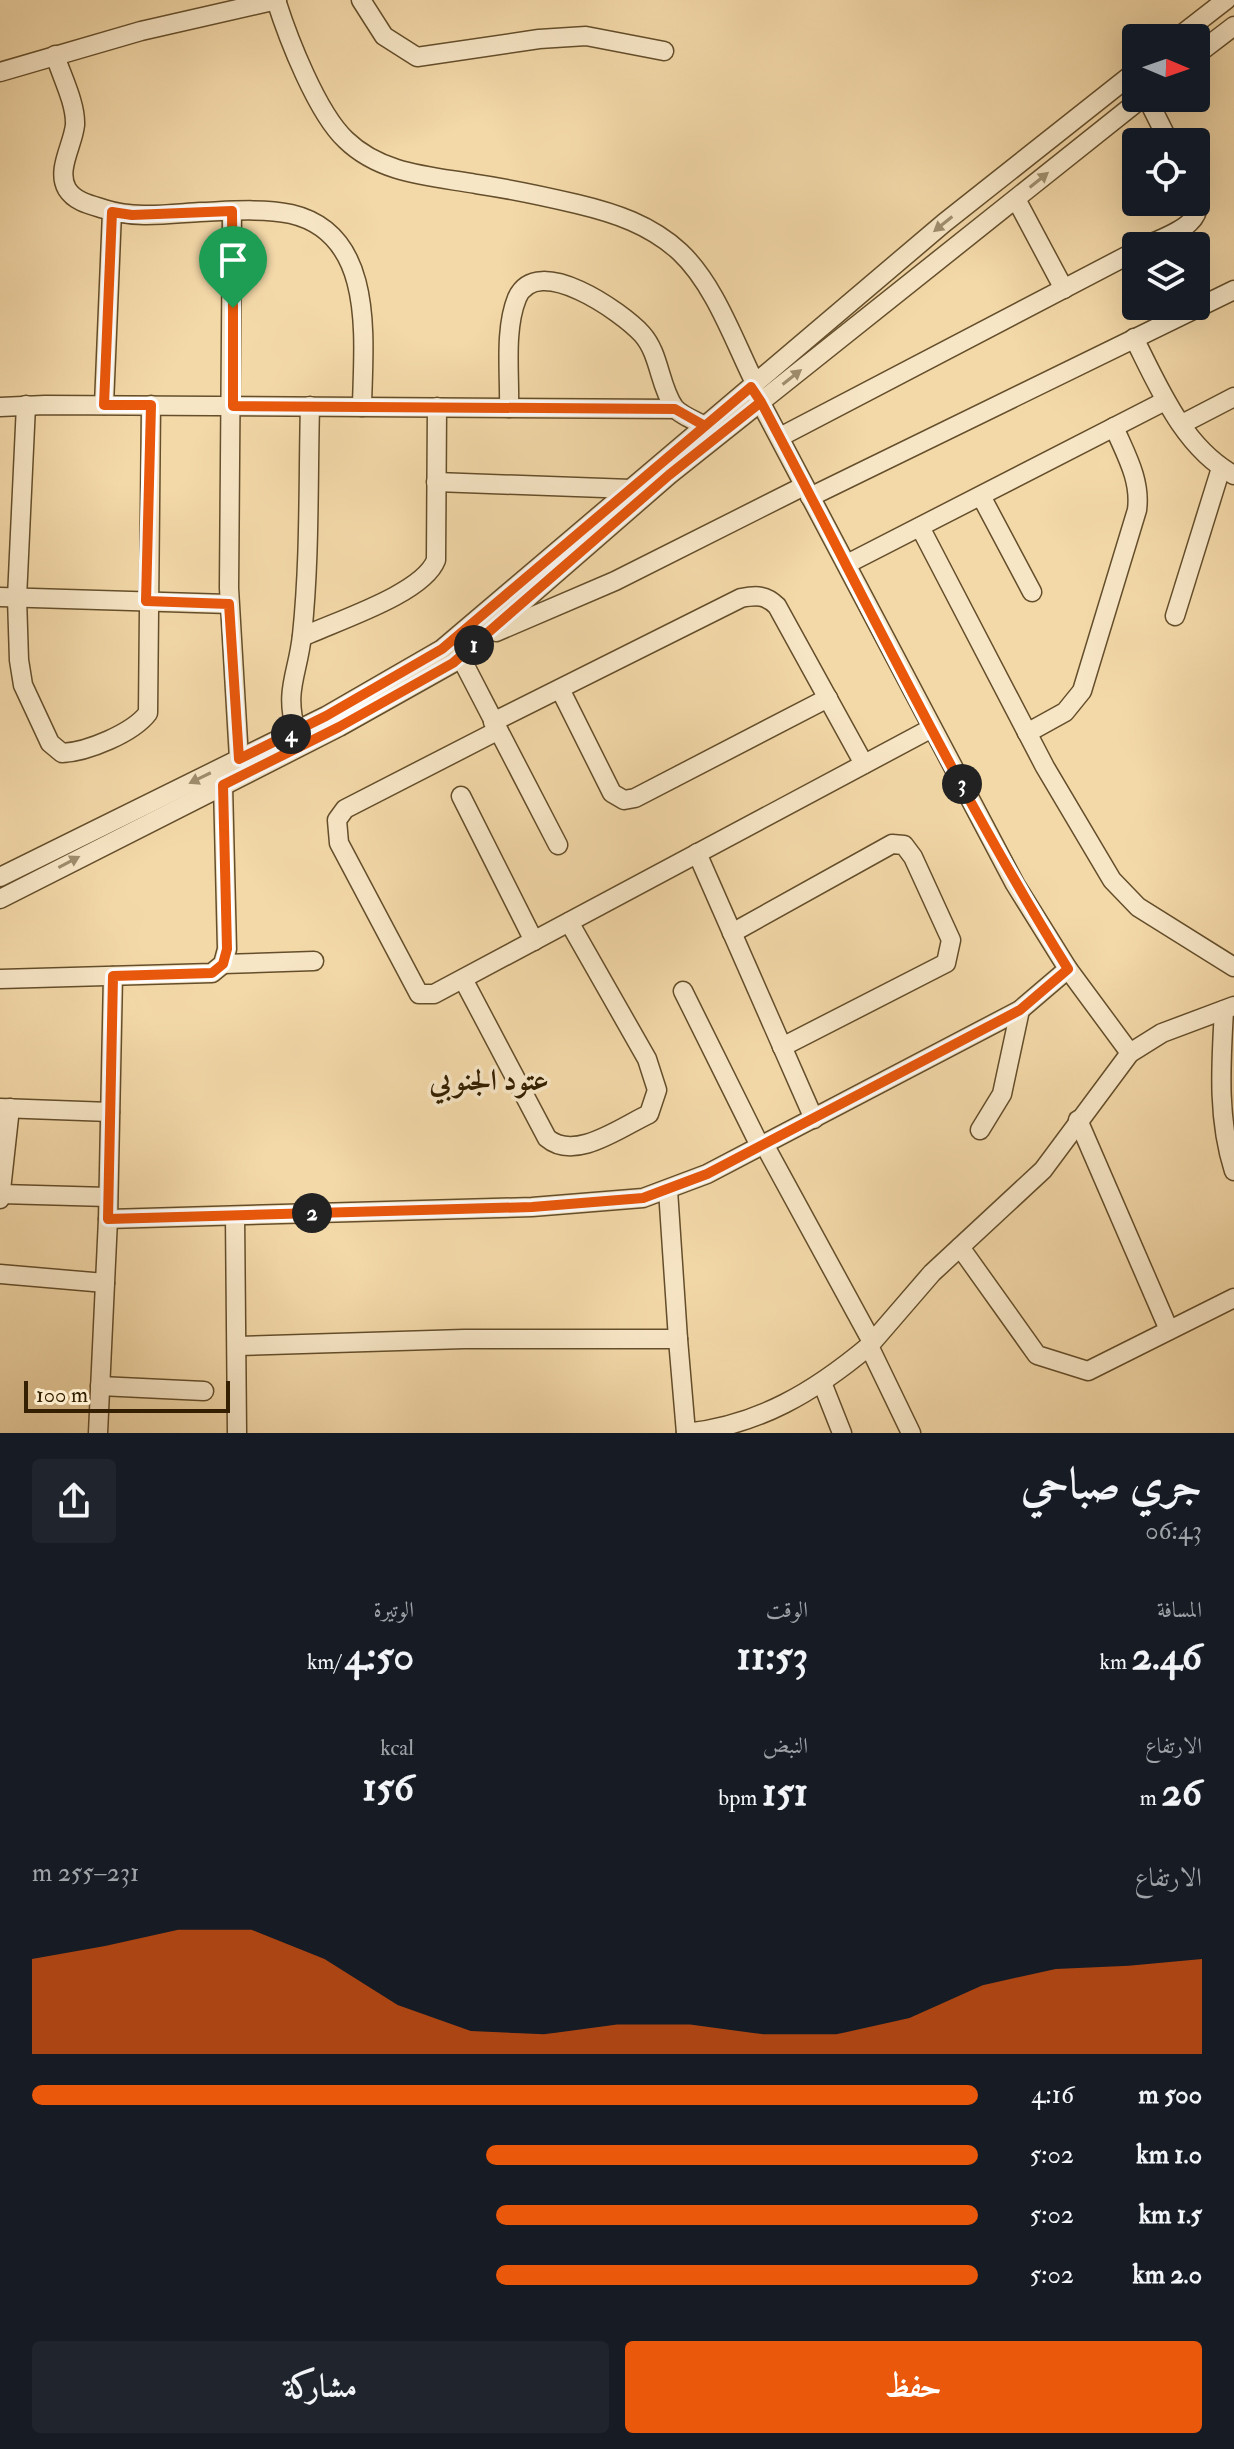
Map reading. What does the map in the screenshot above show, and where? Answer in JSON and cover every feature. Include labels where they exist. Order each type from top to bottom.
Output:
[{"type":"street","points":[[0,72],[197,17],[276,0],[285,30],[316,95],[345,140],[378,162],[415,176],[532,193],[611,212],[652,231],[682,254],[710,293],[807,491],[1015,884],[1068,969],[1130,1053]]},
{"type":"street","points":[[361,0],[384,36],[399,49],[417,57],[539,39],[586,36],[664,51]]},
{"type":"street","points":[[1195,24],[1226,0]]},
{"type":"street","points":[[1210,44],[1234,26]]},
{"type":"street","points":[[55,55],[75,116],[65,183],[73,196],[112,212],[132,215],[232,211],[293,214],[321,228],[343,251],[358,282],[364,313],[362,407]]},
{"type":"street","points":[[0,899],[339,727],[460,656],[669,475],[756,391],[944,223],[1122,82]]},
{"type":"street","points":[[0,877],[296,731],[442,649],[705,426],[1016,199],[1126,112]]},
{"type":"street","points":[[1016,199],[1064,289]]},
{"type":"street","points":[[232,211],[233,406],[229,604],[239,759]]},
{"type":"street","points":[[104,405],[112,212]]},
{"type":"street","points":[[1171,232],[1197,216]]},
{"type":"street","points":[[780,437],[1122,258]]},
{"type":"street","points":[[509,408],[511,319],[518,295],[528,284],[546,282],[577,289],[604,301],[644,336],[675,409]]},
{"type":"street","points":[[482,638],[615,581],[1234,290]]},
{"type":"street","points":[[1134,338],[1165,401],[1205,455],[1228,472],[1175,616]]},
{"type":"street","points":[[1182,424],[1234,397]]},
{"type":"street","points":[[847,564],[1165,401]]},
{"type":"street","points":[[26,405],[9,598],[23,685],[50,743],[62,753],[74,753],[140,724],[148,713],[146,601],[151,405]]},
{"type":"street","points":[[0,407],[151,405],[675,409],[705,426]]},
{"type":"street","points":[[296,731],[289,706],[290,686],[302,637],[310,406]]},
{"type":"street","points":[[302,637],[414,585],[431,572],[436,560],[437,407]]},
{"type":"street","points":[[1027,733],[1065,712],[1082,691],[1137,510],[1139,493],[1134,472],[1114,427]]},
{"type":"street","points":[[436,482],[631,489]]},
{"type":"street","points":[[981,496],[1032,592]]},
{"type":"street","points":[[920,527],[1027,733],[1112,880],[1138,907],[1234,967]]},
{"type":"street","points":[[864,764],[777,606],[768,597],[755,595],[741,598],[560,689],[345,809],[337,820],[339,843],[419,994],[434,994],[932,728]]},
{"type":"street","points":[[9,598],[229,604]]},
{"type":"street","points":[[460,656],[558,845]]},
{"type":"street","points":[[560,689],[612,793],[624,800],[635,798],[828,698]]},
{"type":"street","points":[[0,979],[212,973],[223,964],[227,949],[223,785]]},
{"type":"street","points":[[461,796],[534,941]]},
{"type":"street","points":[[732,933],[892,844],[904,845],[913,857],[951,940],[946,963],[782,1047]]},
{"type":"street","points":[[697,853],[814,1119]]},
{"type":"street","points":[[463,979],[547,1138],[554,1144],[567,1148],[583,1145],[649,1114],[657,1090],[647,1059],[569,922]]},
{"type":"street","points":[[223,964],[314,961]]},
{"type":"street","points":[[108,1219],[607,1203],[668,1190],[814,1119],[1020,1010],[1068,969]]},
{"type":"street","points":[[98,1433],[108,1219],[113,976]]},
{"type":"street","points":[[683,991],[870,1344],[911,1433]]},
{"type":"street","points":[[668,1190],[686,1433],[714,1430],[758,1415],[823,1385],[870,1344],[932,1273],[1043,1170],[1130,1053],[1162,1033],[1229,1008],[1220,1085],[1223,1121],[1234,1171]]},
{"type":"street","points":[[980,1130],[1002,1094],[1020,1010]]},
{"type":"street","points":[[108,1197],[0,1196],[5,1108],[110,1112]]},
{"type":"street","points":[[1078,1120],[1169,1330]]},
{"type":"street","points":[[235,1216],[237,1433]]},
{"type":"street","points":[[960,1247],[1037,1355],[1057,1364],[1088,1371],[1234,1298]]},
{"type":"street","points":[[0,1274],[105,1283]]},
{"type":"street","points":[[238,1346],[464,1339],[678,1339]]},
{"type":"street","points":[[823,1385],[842,1433]]},
{"type":"street","points":[[100,1386],[204,1391]]},
{"type":"district","name":"عتود الجنوبي","points":[[489,1080]]},
{"type":"route","points":[[233,308],[232,211],[132,215],[112,212],[104,405],[151,405],[146,601],[229,604],[239,759],[326,716],[442,649],[751,387],[761,402],[829,529],[1015,884],[1068,969],[1020,1010],[707,1174],[643,1198],[532,1207],[108,1219],[113,976],[212,973],[223,964],[227,949],[223,785],[339,727],[453,663],[669,475],[761,402],[751,387],[705,426],[675,409],[233,406],[233,308]]}]
